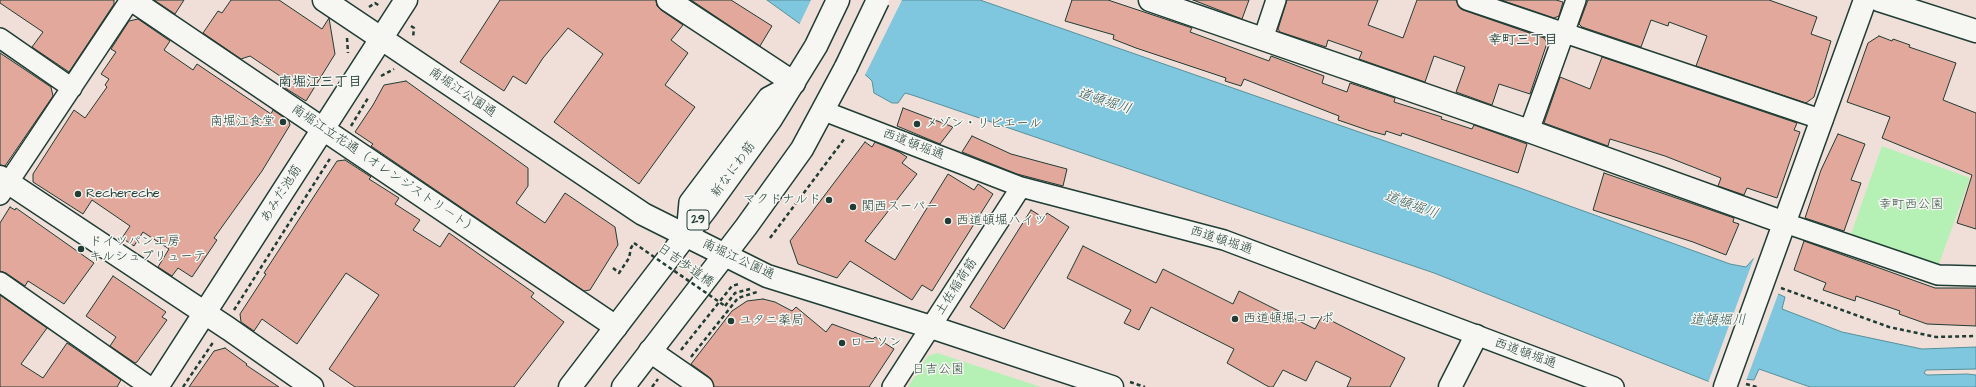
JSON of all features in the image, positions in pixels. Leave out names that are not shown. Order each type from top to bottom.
[{"type":"street","points":[[131,0],[72,88],[3,185],[205,314],[312,387]]},
{"type":"street","name":"南堀江立花通（オレンジストリート）","points":[[131,0],[616,327]]},
{"type":"street","name":"南堀江公園通","points":[[324,0],[643,214],[725,254],[759,285],[931,327],[1112,387]]},
{"type":"street","name":"あみだ池筋","points":[[157,387],[406,0]]},
{"type":"street","points":[[668,0],[794,83]]},
{"type":"street","name":"新なにわ筋","points":[[570,387],[686,235],[771,118],[816,46],[838,0]]},
{"type":"street","points":[[623,387],[725,254],[802,149],[824,111],[878,0]]},
{"type":"street","points":[[1150,0],[1529,131],[1785,223],[1938,275],[1976,276]]},
{"type":"street","points":[[1263,39],[1276,0]]},
{"type":"street","points":[[1467,0],[1823,120]]},
{"type":"street","points":[[1529,131],[1576,0]]},
{"type":"street","points":[[1735,385],[1774,255],[1865,0]]},
{"type":"street","points":[[1879,0],[1976,31]]},
{"type":"street","points":[[0,38],[72,88]]},
{"type":"street","name":"西道頓堀通","points":[[824,111],[1021,187],[1224,240],[1614,387]]},
{"type":"street","name":"土佐稲荷筋","points":[[892,387],[1021,187]]},
{"type":"street","points":[[0,282],[150,387]]},
{"type":"street","points":[[1450,387],[1476,336]]},
{"type":"street","points":[[650,351],[702,387]]},
{"type":"path","points":[[347,36],[348,52]]},
{"type":"path","points":[[378,81],[382,74],[395,68]]},
{"type":"path","points":[[233,311],[370,94]]},
{"type":"path","points":[[770,238],[849,132],[861,125]]},
{"type":"path","name":"日吉歩道橋","points":[[613,268],[620,273],[629,258],[631,248],[634,243],[725,306],[735,293],[759,285]]},
{"type":"path","points":[[674,368],[732,286],[759,285]]},
{"type":"path","points":[[652,387],[674,368],[738,298],[759,285]]},
{"type":"path","points":[[1780,288],[1889,327],[1936,337],[1976,336]]},
{"type":"path","points":[[183,387],[212,342]]},
{"type":"path","points":[[1735,385],[1758,387]]},
{"type":"green space","name":"幸町西公園","points":[[1882,146],[1970,178],[1939,264],[1851,234]]},
{"type":"green space","name":"日吉公園","points":[[937,353],[1041,387],[908,387],[928,356]]},
{"type":"water","name":"道頓堀川","points":[[767,0],[980,0],[1520,188],[1730,264],[1746,267],[1755,257],[1776,293],[1785,297],[1782,309],[1842,332],[1922,349],[1976,347],[1976,369],[1926,370],[1924,373],[1927,375],[1976,375],[1976,387],[1810,387],[1759,369],[1754,380],[1743,379],[1710,382],[1434,273],[912,95],[905,93],[898,103],[892,103],[874,93],[872,81],[868,77]]},
{"type":"pier","points":[[811,0],[902,0],[864,77],[799,25]]},
{"type":"pier","points":[[1755,255],[1779,292],[1746,381],[1708,383]]},
{"type":"building","points":[[0,0],[114,0],[114,4],[69,72],[32,47],[43,32],[0,3]]},
{"type":"building","points":[[154,0],[184,0],[175,14]]},
{"type":"building","points":[[231,0],[279,0],[322,29],[329,18],[335,54],[306,101],[285,88],[289,82],[250,56],[241,59],[203,33],[218,11],[222,13]]},
{"type":"building","points":[[500,0],[656,0],[657,6],[661,10],[683,25],[671,40],[688,53],[665,85],[695,107],[639,184],[554,122],[603,54],[568,28],[543,58],[526,84],[513,76],[504,91],[460,62]]},
{"type":"building","points":[[691,0],[731,0],[772,26],[760,46]]},
{"type":"building","points":[[1072,0],[1108,0],[1192,28],[1190,32],[1269,61],[1271,56],[1324,76],[1322,83],[1347,92],[1350,83],[1395,98],[1394,102],[1442,117],[1441,119],[1472,129],[1474,125],[1527,144],[1518,173],[1402,133],[1401,136],[1386,131],[1385,135],[1370,131],[1338,120],[1339,116],[1244,79],[1241,86],[1225,81],[1226,78],[1113,39],[1114,35],[1065,21]]},
{"type":"building","points":[[1193,0],[1249,0],[1242,19]]},
{"type":"building","points":[[1287,0],[1378,0],[1368,25],[1403,38],[1417,0],[1456,0],[1459,7],[1463,10],[1544,38],[1547,43],[1530,94],[1499,84],[1492,105],[1456,92],[1465,67],[1434,56],[1425,82],[1359,59],[1362,52],[1328,40],[1326,47],[1280,32],[1278,29]]},
{"type":"building","points":[[1501,0],[1556,0],[1563,2],[1559,16],[1554,18]]},
{"type":"building","points":[[1588,0],[1769,0],[1817,17],[1811,34],[1831,41],[1814,97],[1806,103],[1696,66],[1707,36],[1669,22],[1668,26],[1651,20],[1641,47],[1582,27],[1579,24]]},
{"type":"building","points":[[138,19],[170,41],[164,50],[193,70],[197,64],[271,114],[273,110],[289,121],[290,125],[262,171],[214,238],[217,240],[192,277],[178,268],[172,276],[158,267],[169,249],[143,232],[134,246],[122,238],[130,226],[92,200],[83,214],[33,182],[33,174],[74,110],[85,118],[107,87],[105,85],[109,79],[101,74],[116,52],[111,49],[129,21]]},
{"type":"building","points":[[1879,36],[1892,41],[1893,39],[1910,45],[1909,47],[1956,63],[1943,100],[1976,113],[1976,229],[1957,223],[1972,175],[1882,138],[1890,117],[1847,102],[1868,43]]},
{"type":"building","points":[[0,53],[51,87],[53,96],[5,166],[0,165]]},
{"type":"building","points":[[1602,57],[1797,123],[1794,130],[1800,132],[1777,198],[1747,188],[1744,195],[1718,186],[1721,178],[1665,156],[1610,139],[1608,146],[1544,123],[1560,77],[1590,89]]},
{"type":"building","points":[[406,81],[528,168],[528,186],[516,203],[545,223],[565,193],[615,227],[618,245],[590,290],[584,291],[371,146],[373,144],[355,132],[384,85]]},
{"type":"building","name":"メゾン・リビエール","points":[[903,108],[953,127],[940,144],[897,126]]},
{"type":"building","points":[[1838,134],[1865,144],[1851,180],[1861,183],[1844,231],[1805,218],[1821,170]]},
{"type":"building","name":"西道頓堀ハイツ","points":[[972,136],[1011,154],[1067,169],[1063,186],[1017,174],[962,152]]},
{"type":"building","points":[[865,142],[872,147],[875,142],[899,152],[907,157],[902,163],[917,174],[865,241],[895,260],[948,174],[974,190],[978,184],[993,194],[932,291],[922,285],[912,300],[850,261],[837,278],[798,264],[790,241]]},
{"type":"building","points":[[345,160],[371,177],[369,179],[399,198],[395,204],[420,220],[413,230],[440,247],[449,233],[534,293],[531,297],[564,322],[514,387],[355,387],[329,369],[379,295],[346,273],[297,344],[262,319],[254,331],[241,322],[240,314],[266,274],[264,273],[337,161]]},
{"type":"building","points":[[1604,173],[1734,218],[1733,222],[1739,224],[1726,255],[1693,242],[1593,210]]},
{"type":"building","points":[[10,207],[15,210],[16,208],[94,263],[64,304],[28,281],[25,286],[6,273],[0,271],[0,223]]},
{"type":"building","name":"西道頓堀ハイツ","points":[[1031,210],[1044,218],[1047,213],[1069,227],[1004,329],[970,307]]},
{"type":"building","points":[[1804,241],[1935,288],[1976,288],[1976,326],[1927,324],[1899,314],[1900,311],[1856,296],[1855,301],[1823,290],[1826,283],[1794,270]]},
{"type":"building","name":"西道頓堀コーポ","points":[[1083,246],[1156,283],[1163,269],[1233,304],[1239,291],[1315,329],[1322,316],[1405,358],[1390,387],[1347,387],[1351,378],[1316,361],[1306,381],[1283,370],[1273,387],[1269,387],[1227,363],[1234,349],[1151,307],[1139,330],[1124,323],[1131,310],[1067,278]]},
{"type":"building","points":[[113,276],[166,312],[162,317],[167,320],[135,363],[110,346],[116,337],[86,316]]},
{"type":"building","points":[[0,295],[47,328],[21,364],[43,378],[67,343],[121,380],[117,387],[0,387]]},
{"type":"building","points":[[763,299],[775,302],[792,311],[796,307],[826,332],[832,324],[873,339],[875,337],[894,349],[869,387],[714,387],[709,377],[691,364],[732,311],[747,301]]},
{"type":"building","points":[[225,348],[247,364],[246,365],[279,387],[189,387],[214,351]]},
{"type":"place","name":"南堀江食堂","points":[[283,122]]},
{"type":"place","name":"メゾン・リビエール","points":[[917,124]]},
{"type":"place","name":"Rechereche","points":[[78,194]]},
{"type":"place","name":"マクドナルド","points":[[829,200]]},
{"type":"place","name":"関西スーパー","points":[[853,207]]},
{"type":"place","name":"西道頓堀ハイツ","points":[[948,221]]},
{"type":"place","name":"ドイツパン工房 キルシュブリューテ","points":[[81,249]]},
{"type":"place","name":"西道頓堀コーポ","points":[[1235,319]]},
{"type":"place","name":"ユタニ薬局","points":[[731,321]]},
{"type":"place","name":"ローソン","points":[[842,343]]},
{"type":"district","name":"幸町三丁目","points":[[1523,41]]},
{"type":"district","name":"南堀江三丁目","points":[[320,83]]}]
